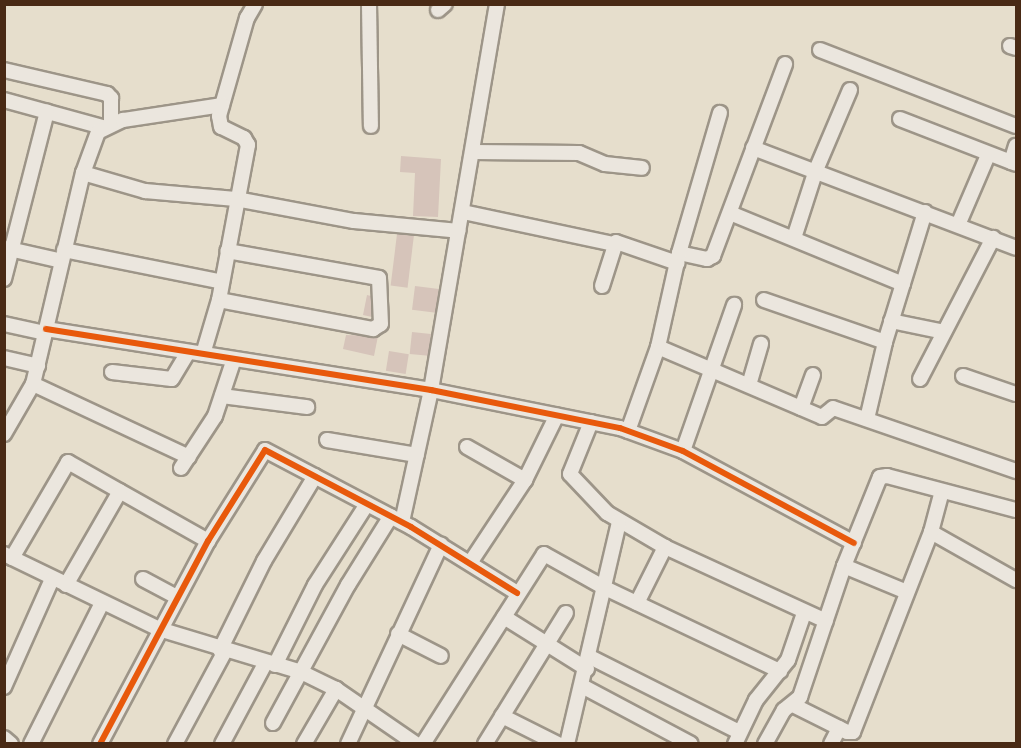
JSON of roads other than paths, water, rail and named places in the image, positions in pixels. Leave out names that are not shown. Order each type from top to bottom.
[{"type":"street","points":[[203,354],[219,300],[248,142],[221,127],[222,105],[247,18],[255,4]]},
{"type":"street","points":[[369,4],[371,126]]},
{"type":"street","points":[[273,723],[301,672],[396,519],[417,454],[431,390],[474,152],[497,4]]},
{"type":"street","points":[[820,50],[1017,126]]},
{"type":"street","points":[[463,212],[614,244],[622,243],[678,258],[710,259],[730,213],[785,64]]},
{"type":"street","points":[[4,70],[107,93],[111,98],[107,125],[94,140],[83,173],[33,384],[4,434]]},
{"type":"street","points":[[794,238],[816,170],[850,90]]},
{"type":"street","points":[[4,100],[107,125],[222,105]]},
{"type":"street","points":[[4,279],[8,248],[47,111]]},
{"type":"street","points":[[628,431],[658,347],[678,258],[720,113]]},
{"type":"street","points":[[900,119],[988,155],[1014,163],[1017,146]]},
{"type":"street","points":[[753,148],[1017,248]]},
{"type":"street","points":[[474,152],[579,153],[605,164],[642,168]]},
{"type":"street","points":[[958,225],[988,155]]},
{"type":"street","points":[[83,173],[145,190],[236,199],[354,221],[459,231]]},
{"type":"street","points":[[867,419],[885,342],[926,212]]},
{"type":"street","points":[[730,213],[903,284]]},
{"type":"street","points":[[920,379],[993,238]]},
{"type":"street","points":[[602,286],[614,244]]},
{"type":"street","points":[[8,248],[222,282]]},
{"type":"street","points":[[219,300],[374,329],[381,324],[378,278],[227,251]]},
{"type":"street","points":[[764,300],[885,342]]},
{"type":"street","points":[[683,451],[734,305]]},
{"type":"street","points":[[891,321],[944,332]]},
{"type":"street","points":[[4,324],[431,390],[628,431],[683,451],[854,543]]},
{"type":"street","points":[[749,385],[761,344]]},
{"type":"street","points":[[658,347],[823,417],[830,408],[1017,471]]},
{"type":"street","points":[[112,372],[172,379],[188,352]]},
{"type":"street","points":[[4,358],[38,366]]},
{"type":"street","points":[[33,384],[185,462],[206,433],[222,396],[234,359]]},
{"type":"street","points":[[801,408],[813,375]]},
{"type":"street","points":[[963,376],[1017,394]]},
{"type":"street","points":[[222,396],[307,407]]},
{"type":"street","points":[[470,563],[525,480],[557,415]]},
{"type":"street","points":[[591,422],[570,474],[619,522],[665,547],[804,613],[826,621]]},
{"type":"street","points":[[327,440],[417,454]]},
{"type":"street","points":[[467,447],[525,480]]},
{"type":"street","points":[[100,744],[159,629],[208,542],[266,450],[396,519],[518,593]]},
{"type":"street","points":[[208,542],[120,491],[65,463],[8,556],[159,629],[222,650],[301,672],[336,689],[411,742]]},
{"type":"street","points":[[175,744],[264,561],[315,476]]},
{"type":"street","points":[[765,744],[784,710],[800,697],[844,566],[882,476],[1017,510]]},
{"type":"street","points":[[66,585],[120,491]]},
{"type":"street","points":[[793,705],[849,733],[855,729],[931,532],[942,491]]},
{"type":"street","points":[[222,744],[315,585],[367,504]]},
{"type":"street","points":[[567,744],[589,663],[619,522]]},
{"type":"street","points":[[931,532],[1017,580]]},
{"type":"street","points":[[348,744],[367,709],[398,634],[441,545]]},
{"type":"street","points":[[637,603],[665,547]]},
{"type":"street","points":[[423,744],[544,554],[605,588],[780,671]]},
{"type":"street","points":[[844,566],[907,592]]},
{"type":"street","points":[[5,686],[52,579]]},
{"type":"street","points":[[143,579],[177,597]]},
{"type":"street","points":[[31,744],[102,603]]},
{"type":"street","points":[[485,744],[566,613]]},
{"type":"street","points":[[504,617],[547,643],[737,738],[756,700],[780,671],[792,651],[804,613]]},
{"type":"street","points":[[398,634],[441,656]]},
{"type":"street","points":[[582,686],[691,744]]},
{"type":"street","points":[[304,744],[336,689]]},
{"type":"street","points":[[502,716],[558,744]]},
{"type":"street","points":[[831,744],[838,728]]},
{"type":"street","points":[[4,738],[11,744]]}]
